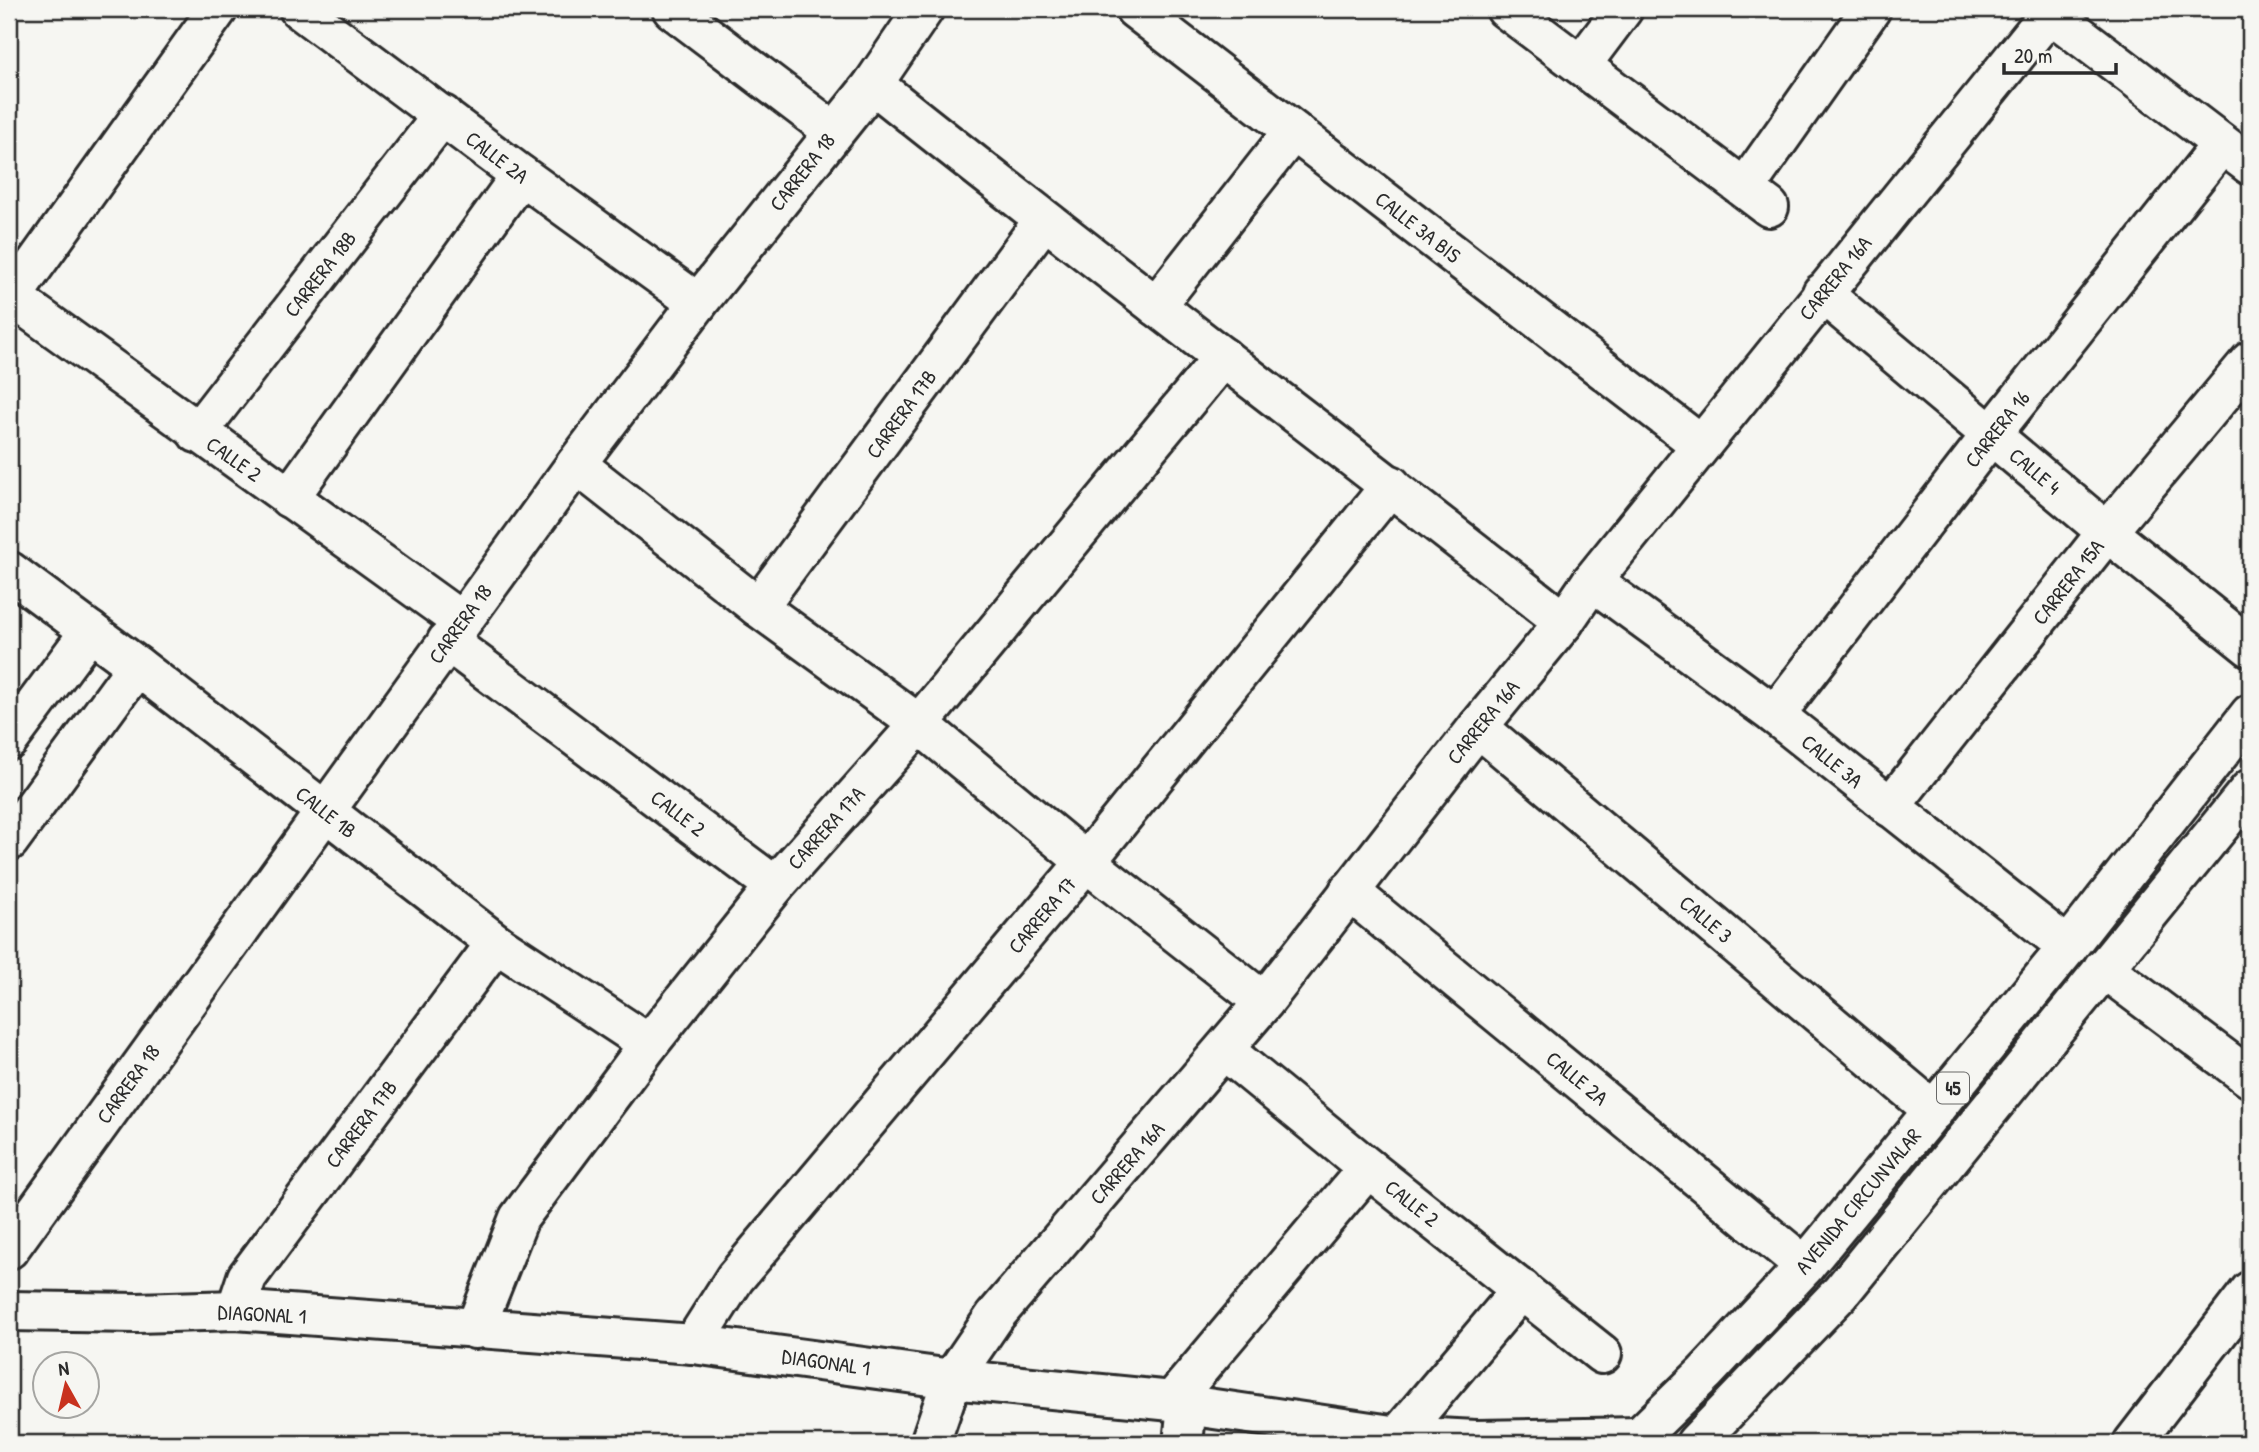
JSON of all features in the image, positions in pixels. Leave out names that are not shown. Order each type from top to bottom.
[{"type":"main road","points":[[10,298],[218,9]]},
{"type":"main road","name":"CALLE 2A","points":[[299,9],[698,303]]},
{"type":"main road","points":[[672,9],[833,131]]},
{"type":"main road","name":"CARRERA 18","points":[[13,1233],[326,812],[576,464],[698,303],[873,84],[924,9]]},
{"type":"main road","name":"CALLE 3A BIS","points":[[1135,9],[1701,445]]},
{"type":"main road","points":[[1506,9],[1757,198],[1871,9]]},
{"type":"main road","points":[[1581,65],[1623,9]]},
{"type":"main road","points":[[2052,11],[2236,155]]},
{"type":"main road","name":"CARRERA 16A","points":[[930,1443],[952,1379],[995,1316],[1264,1002],[1478,727],[1564,622],[1592,580],[2052,11]]},
{"type":"main road","points":[[873,84],[1043,221],[1391,485],[1564,622]]},
{"type":"main road","name":"CARRERA 18B","points":[[197,433],[443,115]]},
{"type":"main road","points":[[1156,306],[1293,131]]},
{"type":"main road","name":"CARRERA 16","points":[[1775,715],[1992,435],[2236,155]]},
{"type":"main road","points":[[289,498],[521,175]]},
{"type":"main road","name":"CARRERA 17B","points":[[758,607],[1043,221]]},
{"type":"main road","name":"CALLE 4","points":[[1822,293],[2107,532],[2250,647]]},
{"type":"main road","name":"CALLE 2","points":[[10,298],[289,498],[775,886]]},
{"type":"main road","name":"CARRERA 17A","points":[[475,1329],[519,1218],[649,1044],[775,886],[919,724],[1223,357]]},
{"type":"main road","name":"CARRERA 15A","points":[[1889,807],[2107,532],[2250,360]]},
{"type":"main road","points":[[576,464],[758,607],[919,724],[1086,862],[1264,1002]]},
{"type":"main road","name":"CARRERA 17","points":[[693,1344],[735,1278],[1086,862],[1391,485]]},
{"type":"main road","name":"CALLE 1B","points":[[9,571],[496,943],[649,1044]]},
{"type":"main road","name":"CALLE 3A","points":[[1592,580],[1775,715],[2068,947]]},
{"type":"main road","points":[[9,740],[90,631]]},
{"type":"main road","points":[[9,841],[136,666]]},
{"type":"main road","name":"AVENIDA CIRCUNVALAR","points":[[1637,1440],[1705,1373],[1805,1266],[2068,947],[2250,714]]},
{"type":"main road","name":"CALLE 3","points":[[1478,727],[1934,1111]]},
{"type":"main road","name":"AVENIDA CIRCUNVALAR","points":[[1702,1443],[1840,1292],[2250,789]]},
{"type":"main road","name":"CALLE 2A","points":[[1349,891],[1805,1266]]},
{"type":"main road","name":"CARRERA 17B","points":[[236,1310],[247,1277],[496,943]]},
{"type":"main road","points":[[2103,968],[2250,1077]]},
{"type":"main road","name":"CALLE 2","points":[[1224,1050],[1602,1354]]},
{"type":"main road","points":[[1183,1443],[1179,1403],[1368,1168]]},
{"type":"main road","points":[[1398,1436],[1522,1289]]},
{"type":"main road","points":[[2133,1443],[2250,1291]]},
{"type":"main road","name":"DIAGONAL 1","points":[[9,1311],[137,1313],[236,1310],[693,1344],[952,1379],[1179,1403],[1398,1436],[1476,1440],[1637,1440]]}]
